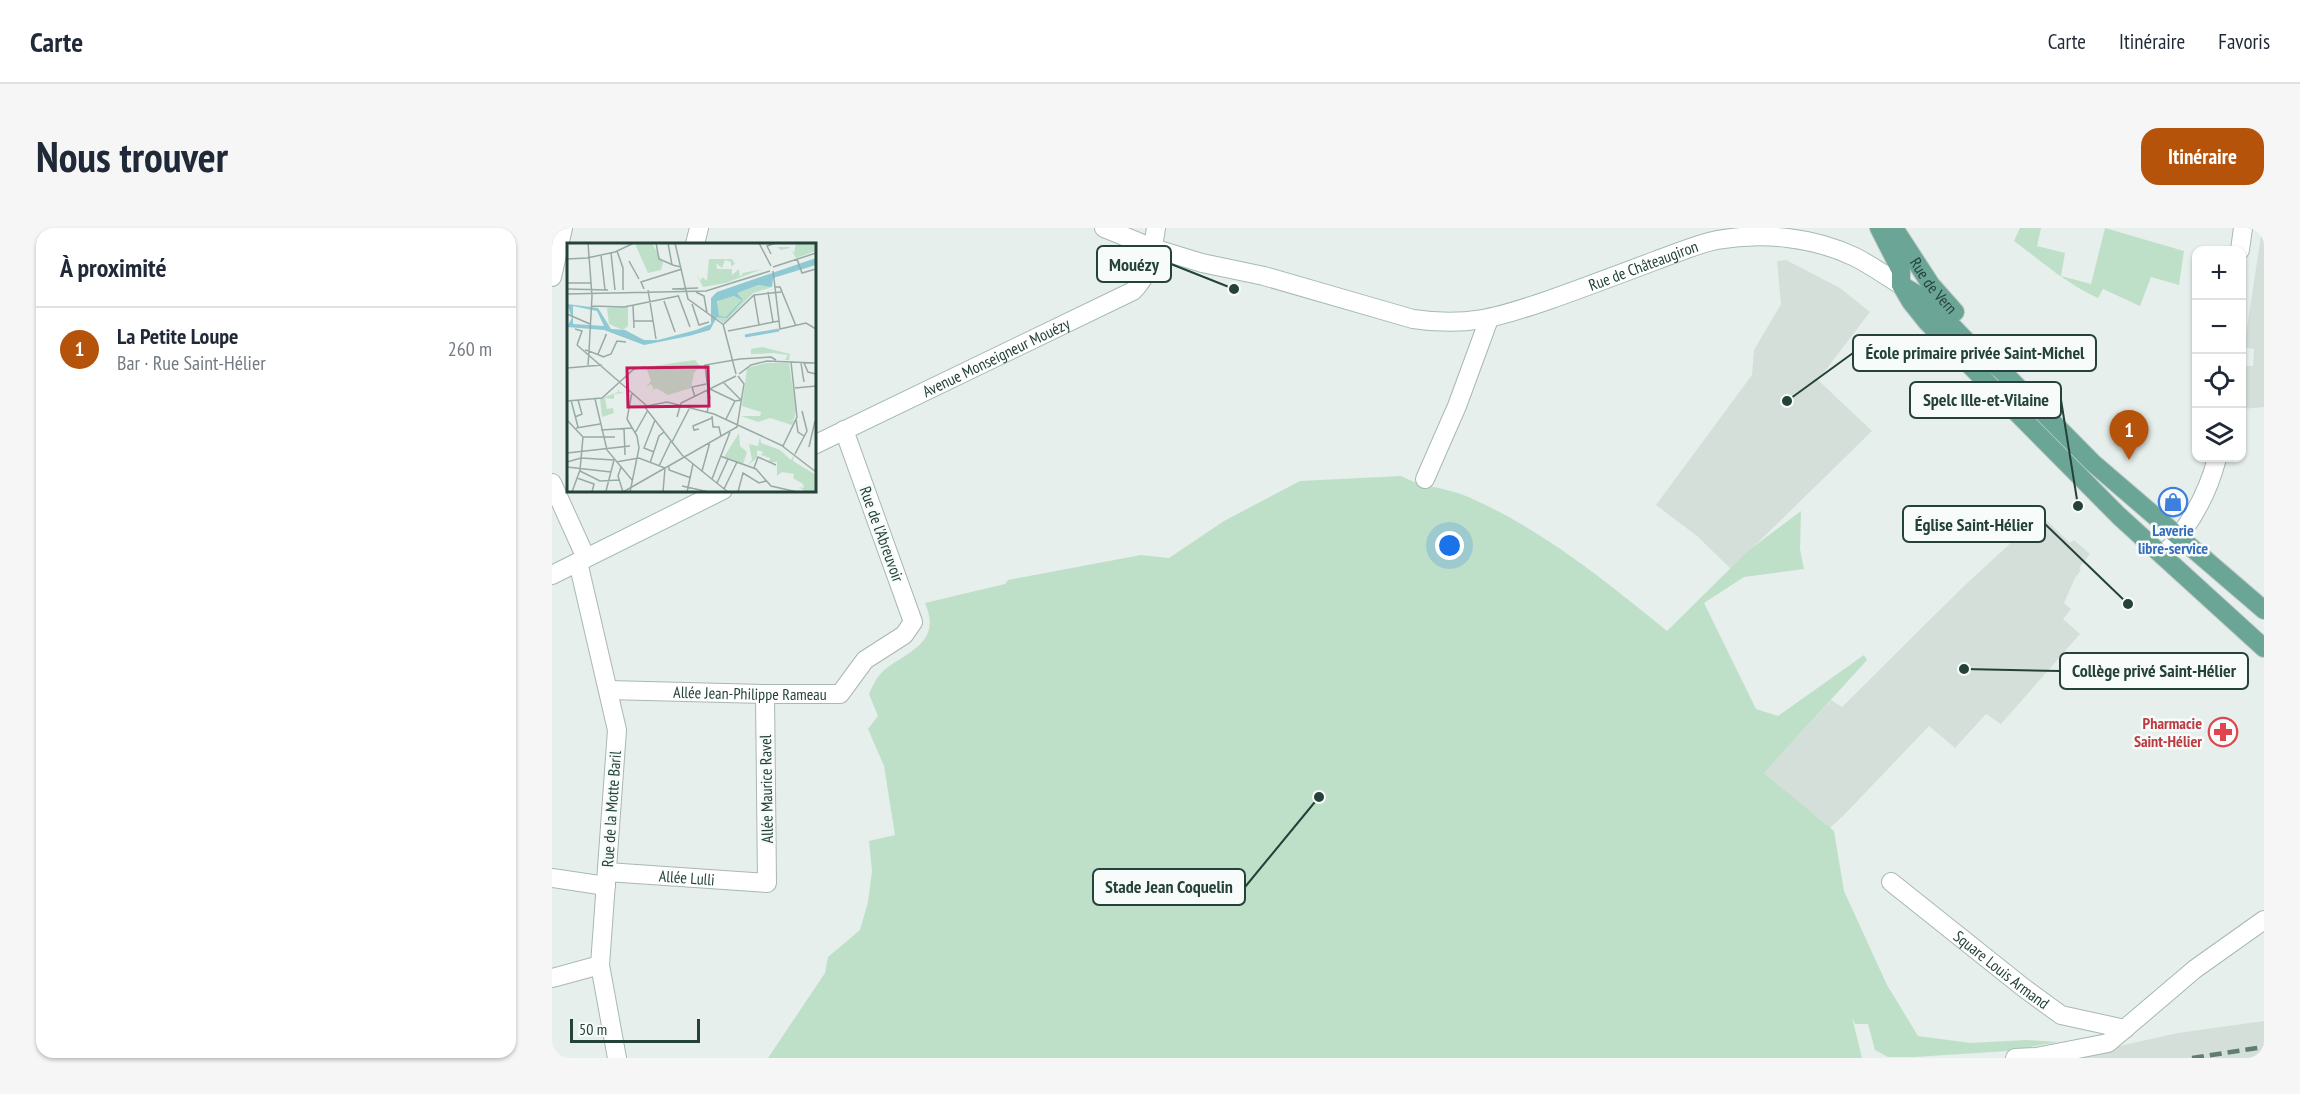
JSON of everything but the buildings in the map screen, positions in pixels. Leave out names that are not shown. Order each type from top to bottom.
[{"type":"main road","name":"Rue de Vern","points":[[1879,228],[1901,271],[1901,285]]},
{"type":"main road","name":"Rue de Vern","points":[[1893,228],[1931,285],[1982,344],[2000,369]]},
{"type":"main road","points":[[1901,285],[1928,301],[1975,350],[2000,369],[2093,463],[2264,610]]},
{"type":"main road","points":[[1901,285],[1927,322],[2119,516],[2263,646]]},
{"type":"street","points":[[552,277],[563,228]]},
{"type":"street","points":[[695,243],[699,228]]},
{"type":"street","name":"Rue de Châteaugiron","points":[[1104,228],[1153,248],[1202,263],[1264,276],[1413,319],[1437,322],[1466,323],[1489,319],[1555,298],[1697,246],[1740,237],[1786,238],[1825,245],[1855,257],[1901,285]]},
{"type":"street","name":"Avenue Monseigneur Mouézy","points":[[816,444],[1133,291],[1145,278],[1152,260],[1156,228]]},
{"type":"street","points":[[2241,246],[2243,228]]},
{"type":"street","points":[[1425,479],[1457,406],[1489,319]]},
{"type":"street","name":"Rue de l'Abreuvoir","points":[[844,430],[913,622],[904,635]]},
{"type":"street","points":[[2163,556],[2187,527],[2216,462]]},
{"type":"street","name":"Rue de la Motte Baril","points":[[552,483],[582,560],[617,730],[600,965],[618,1058]]},
{"type":"street","points":[[552,575],[719,492]]},
{"type":"street","name":"Allée Jean-Philippe Rameau","points":[[608,690],[840,694],[865,660],[904,635]]},
{"type":"street","name":"Allée Maurice Ravel","points":[[765,694],[767,884]]},
{"type":"street","name":"Allée Lulli","points":[[552,878],[767,884]]},
{"type":"street","name":"Square Louis Armand","points":[[1891,882],[2061,1015],[2125,1029]]},
{"type":"street","points":[[2015,1058],[2036,1057],[2108,1043],[2195,969],[2264,920]]},
{"type":"street","points":[[552,978],[600,965]]},
{"type":"shaded area","points":[[2264,228],[2264,407],[2246,409],[2246,366],[2253,366],[2254,349],[2246,347],[2246,334],[2262,229]]},
{"type":"shaded area","points":[[1786,260],[1840,288],[1870,312],[1818,380],[1872,431],[1731,569],[1697,536],[1656,505],[1752,375],[1754,350],[1781,304],[1777,261]]},
{"type":"shaded area","points":[[2041,515],[2070,543],[2074,540],[2090,554],[2079,568],[2081,570],[2064,603],[2071,609],[2063,619],[2080,634],[2001,724],[1986,714],[1955,748],[1929,726],[1830,828],[1764,773],[1831,700],[1842,707],[1964,586]]},
{"type":"shaded area","points":[[2264,1021],[2264,1058],[2065,1058],[2178,1033]]},
{"type":"green space","points":[[2020,228],[2041,228],[2037,246],[2065,253],[2061,276],[2091,284],[2105,228],[2184,251],[2179,285],[2151,277],[2140,306],[2103,289],[2098,298],[2065,279],[2014,241]]},
{"type":"green space","points":[[1401,476],[1466,496],[1520,523],[1596,574],[1667,631],[1748,551],[1801,511],[1800,549],[1804,569],[1744,577],[1704,603],[1756,709],[1778,716],[1864,655],[1867,660],[1764,773],[1834,831],[1844,891],[1887,985],[1918,1036],[1971,1043],[2027,1040],[2058,1042],[2007,1051],[1888,1057],[1875,1050],[1868,1024],[1855,1024],[1852,1017],[1862,1058],[768,1058],[825,973],[828,957],[860,930],[868,902],[872,871],[869,841],[895,835],[884,766],[868,729],[878,716],[869,694],[882,673],[915,649],[927,635],[929,616],[925,603],[1005,584],[1008,580],[1141,555],[1169,558],[1224,521],[1300,481]]},
{"type":"railway","points":[[2192,1058],[2264,1047]]},
{"type":"place","name":"Mouézy","points":[[1234,289]]},
{"type":"place","name":"École primaire privée Saint-Michel","points":[[1787,401]]},
{"type":"place","name":"La Petite Loupe","points":[[2129,460]]},
{"type":"place","name":"Laverie libre-service","points":[[2173,502]]},
{"type":"place","name":"Spelc Ille-et-Vilaine","points":[[2078,506]]},
{"type":"place","name":"Église Saint-Hélier","points":[[2128,604]]},
{"type":"place","name":"Collège privé Saint-Hélier","points":[[1964,669]]},
{"type":"place","name":"Pharmacie Saint-Hélier","points":[[2223,732]]},
{"type":"place","name":"Stade Jean Coquelin","points":[[1319,797]]}]
